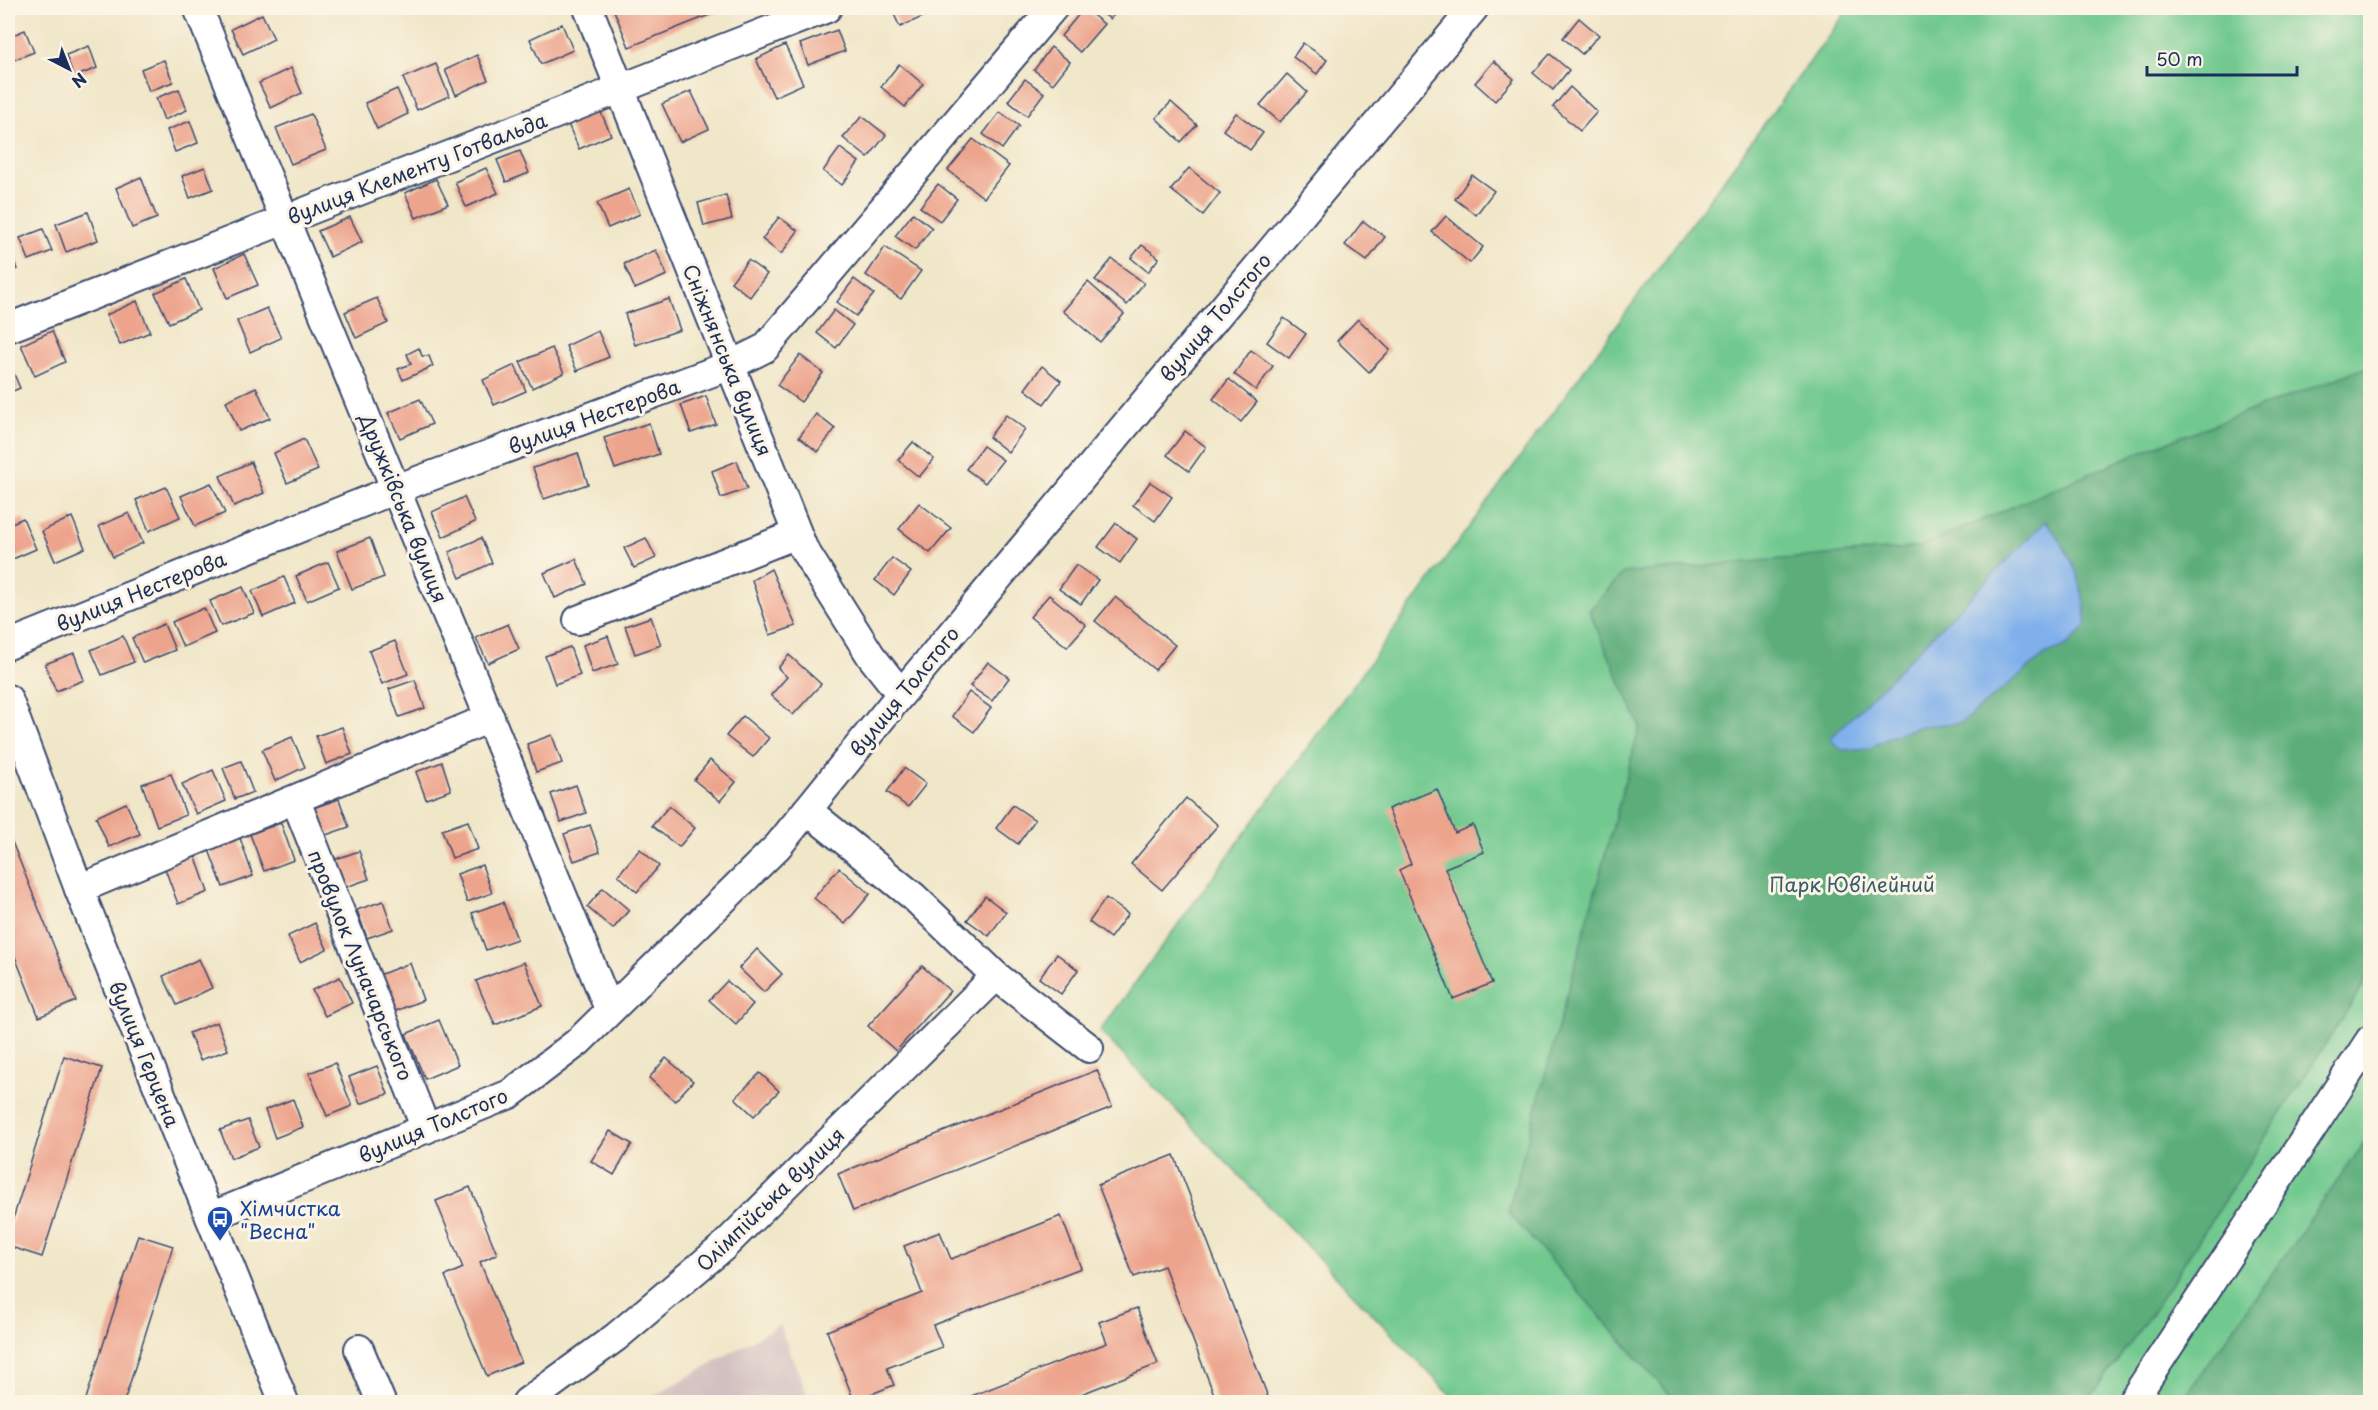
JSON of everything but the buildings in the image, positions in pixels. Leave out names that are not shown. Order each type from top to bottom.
[{"type":"street","name":"Дружківська вулиця","points":[[198,8],[609,1010]]},
{"type":"street","name":"Сніжнянська вулиця","points":[[588,8],[803,548],[865,646],[901,694]]},
{"type":"street","name":"вулиця Клементу Готвальда","points":[[8,328],[827,8]]},
{"type":"street","name":"вулиця Нестерова","points":[[8,645],[396,489],[731,365],[765,348],[1053,8]]},
{"type":"street","name":"вулиця Толстого","points":[[210,1217],[510,1094],[578,1042],[778,846],[901,694],[1474,8]]},
{"type":"street","points":[[578,620],[797,534]]},
{"type":"street","name":"вулиця Герцена","points":[[9,702],[79,889],[284,1402]]},
{"type":"street","points":[[79,889],[296,801],[490,718]]},
{"type":"street","name":"провулок Луначарського","points":[[296,801],[426,1129]]},
{"type":"street","points":[[807,810],[914,897],[996,976],[1089,1048]]},
{"type":"street","name":"Олімпійська вулиця","points":[[527,1402],[616,1337],[723,1247],[996,976]]},
{"type":"street","points":[[2132,1402],[2370,1040]]},
{"type":"street","points":[[359,1349],[381,1402]]},
{"type":"shaded area","points":[[779,1325],[810,1402],[644,1402]]},
{"type":"green space","name":"Парк Ювілейний","points":[[1849,8],[2370,8],[2370,1402],[1457,1402],[1100,1031]]},
{"type":"green space","points":[[2370,366],[2370,975],[2151,1314],[2087,1402],[1676,1402],[1508,1212],[1640,726],[1589,611],[1623,573],[1919,547],[2140,452]]},
{"type":"green space","points":[[2370,1135],[2370,1402],[2181,1402]]},
{"type":"water","points":[[2046,521],[2076,570],[2083,594],[2087,626],[2068,645],[2045,655],[1961,723],[1921,726],[1890,737],[1871,748],[1842,750],[1830,739]]},
{"type":"place","name":"Хімчистка \"Весна\"","points":[[220,1242]]}]
